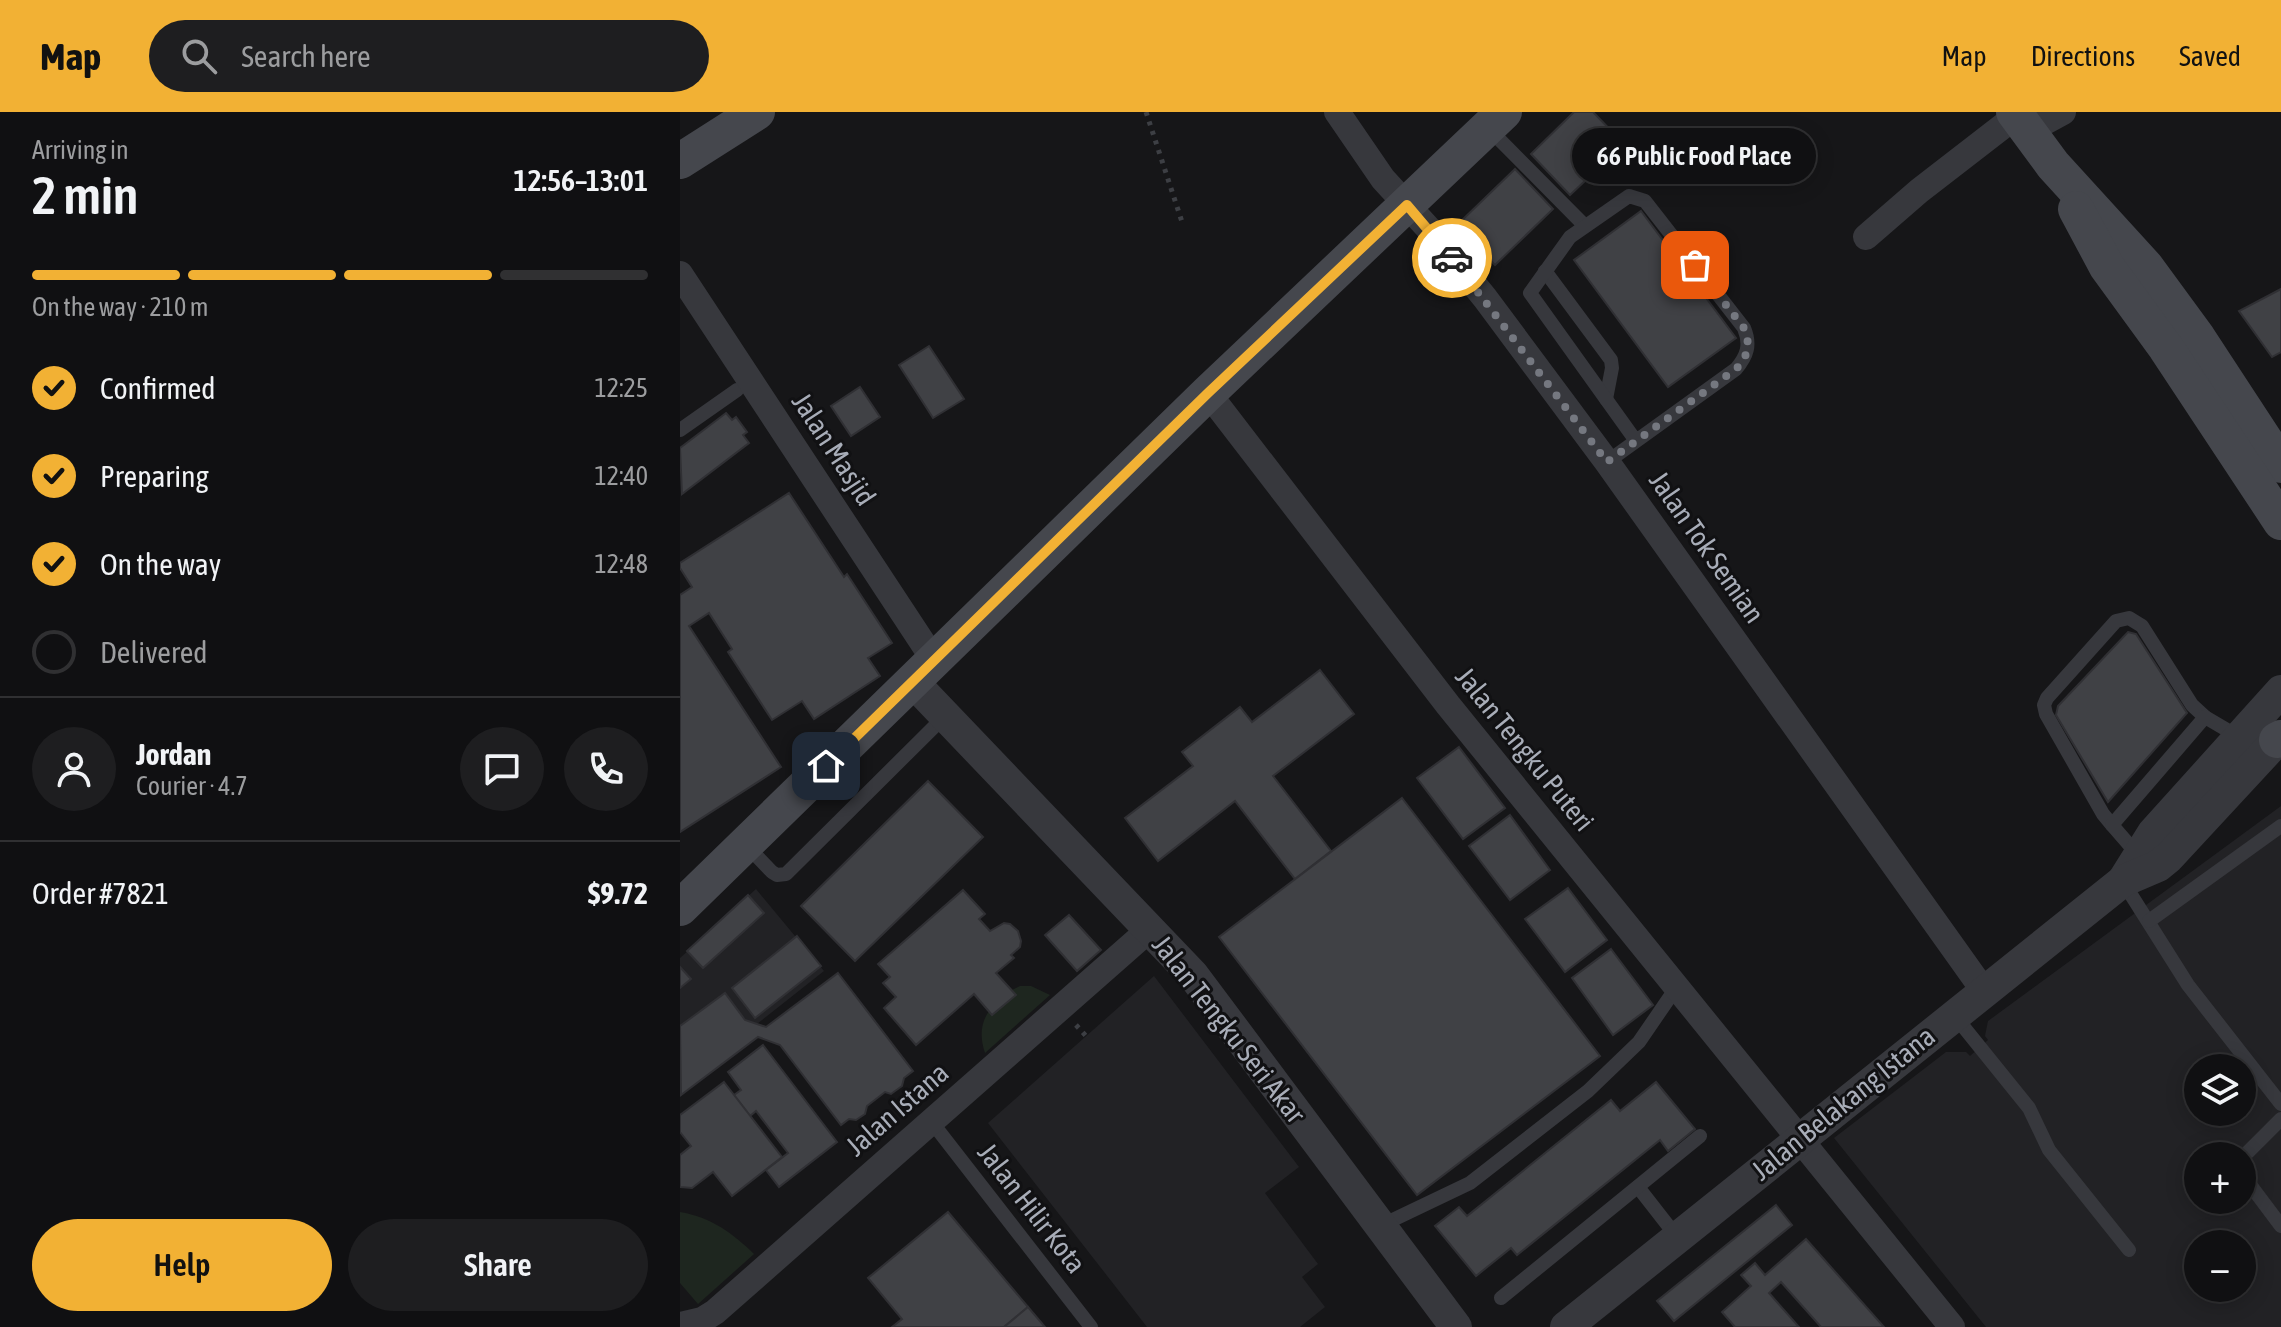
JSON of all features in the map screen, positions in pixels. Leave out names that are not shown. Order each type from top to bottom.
[{"type":"main road","points":[[680,161],[757,112]]},
{"type":"main road","points":[[680,908],[1208,393],[1496,120]]},
{"type":"main road","points":[[2019,120],[2053,165],[2146,267],[2198,338],[2281,465]]},
{"type":"main road","points":[[2053,165],[2107,267],[2166,348],[2281,522]]},
{"type":"street","name":"Jalan Tok Semian","points":[[1337,112],[1383,179],[1485,298],[1607,462],[1984,991]]},
{"type":"street","points":[[1866,237],[2019,120],[2063,112]]},
{"type":"street","name":"Jalan Masjid","points":[[680,274],[923,671]]},
{"type":"street","name":"Jalan Tengku Puteri","points":[[1208,393],[1448,705],[1952,1327]]},
{"type":"street","name":"Jalan Tengku Seri Akar","points":[[923,671],[945,716],[1193,975],[1456,1327]]},
{"type":"street","name":"Jalan Belakang Istana","points":[[1566,1327],[1984,991],[2130,868],[2153,833],[2281,691]]},
{"type":"street","name":"Jalan Belakang Istana","points":[[2130,868],[2158,866],[2169,857],[2280,738]]},
{"type":"street","name":"Jalan Istana","points":[[680,1325],[702,1320],[715,1312],[1150,929]]},
{"type":"lane","points":[[1496,120],[1585,226]]},
{"type":"lane","points":[[1607,462],[1736,369],[1744,360],[1748,339],[1744,328],[1640,198],[1629,196],[1570,237],[1530,293],[1636,441]]},
{"type":"lane","points":[[1545,271],[1611,360],[1606,399]]},
{"type":"lane","points":[[680,430],[737,390]]},
{"type":"lane","points":[[2239,737],[2205,717],[2192,705],[2142,626],[2129,618],[2116,621],[2044,705],[2046,714],[2112,825],[2149,921],[2188,985],[2281,1104]]},
{"type":"lane","points":[[745,844],[772,872],[786,874],[945,716]]},
{"type":"lane","points":[[2112,825],[2205,717]]},
{"type":"lane","points":[[2149,921],[2281,826]]},
{"type":"lane","points":[[1380,1226],[1470,1183],[1588,1091],[1639,1042],[1676,988]]},
{"type":"lane","points":[[1954,1015],[2029,1108],[2049,1150],[2129,1250]]},
{"type":"lane","points":[[2256,1144],[2281,1119]]},
{"type":"lane","name":"Jalan Hilir Kota","points":[[931,1121],[1091,1327]]},
{"type":"lane","points":[[1501,1298],[1700,1136]]},
{"type":"lane","points":[[1638,1187],[1677,1237]]},
{"type":"lane","points":[[2256,1193],[2281,1226]]},
{"type":"path","points":[[1146,112],[1182,222]]},
{"type":"shaded area","points":[[2281,806],[2281,1327],[1986,1327],[1834,1138],[1946,1052],[1966,1052],[1970,1056],[1988,1040],[1985,1036],[1988,1021]]},
{"type":"shaded area","points":[[756,889],[824,971],[757,1024],[745,1020],[725,993],[680,1026],[680,958]]},
{"type":"shaded area","points":[[1154,976],[1299,1167],[1265,1193],[1318,1264],[1302,1277],[1325,1307],[1300,1327],[1147,1327],[988,1123]]},
{"type":"shaded area","points":[[1031,986],[1050,995],[985,1053],[982,1031],[986,1016],[989,1011],[992,1015],[1016,995],[1012,990]]},
{"type":"shaded area","points":[[680,1212],[720,1227],[754,1254],[698,1304],[680,1283]]},
{"type":"building","points":[[1574,112],[1593,112],[1624,144],[1570,195],[1531,154]]},
{"type":"building","points":[[1515,169],[1553,209],[1495,265],[1456,226]]},
{"type":"building","points":[[1641,211],[1736,338],[1668,387],[1574,260]]},
{"type":"building","points":[[2281,289],[2281,352],[2272,357],[2239,311]]},
{"type":"building","points":[[929,346],[964,399],[933,418],[899,365]]},
{"type":"building","points":[[860,387],[880,417],[851,436],[831,406]]},
{"type":"building","points":[[726,413],[732,420],[736,417],[747,432],[743,435],[749,443],[682,494],[680,448]]},
{"type":"building","points":[[789,493],[892,643],[868,658],[880,676],[814,719],[802,701],[772,720],[728,652],[732,649],[709,613],[689,626],[781,767],[680,832],[680,595],[692,587],[680,563]]},
{"type":"building","points":[[2128,632],[2136,634],[2187,713],[2108,802],[2056,715],[2058,706]]},
{"type":"building","points":[[1320,670],[1354,714],[1273,776],[1331,851],[1295,879],[1235,801],[1158,861],[1125,818],[1193,766],[1182,752],[1240,707],[1252,722]]},
{"type":"building","points":[[1459,747],[1505,808],[1463,839],[1417,778]]},
{"type":"building","points":[[928,781],[983,837],[855,961],[801,906]]},
{"type":"building","points":[[1402,798],[1600,1056],[1417,1195],[1219,937]]},
{"type":"building","points":[[1510,815],[1550,870],[1510,900],[1469,846]]},
{"type":"building","points":[[1568,888],[1607,940],[1565,972],[1525,919]]},
{"type":"building","points":[[963,890],[985,914],[979,919],[990,931],[1004,923],[1018,931],[1020,947],[1011,955],[1014,958],[996,973],[1016,995],[992,1015],[974,994],[916,1045],[884,1008],[896,997],[883,983],[890,977],[878,964]]},
{"type":"building","points":[[748,895],[764,913],[703,968],[687,951]]},
{"type":"building","points":[[1069,915],[1101,950],[1077,971],[1045,935]]},
{"type":"building","points":[[797,936],[821,966],[755,1018],[732,988]]},
{"type":"building","points":[[1611,949],[1653,1005],[1613,1035],[1572,978]]},
{"type":"building","points":[[680,967],[691,979],[680,988]]},
{"type":"building","points":[[838,973],[913,1071],[904,1078],[902,1086],[891,1094],[885,1092],[867,1106],[865,1114],[841,1125],[780,1045],[758,1037],[681,1095],[680,1026],[725,993],[745,1020],[766,1027]]},
{"type":"building","points":[[763,1045],[837,1142],[779,1187],[766,1170],[788,1153],[756,1111],[750,1116],[734,1095],[741,1090],[728,1072]]},
{"type":"building","points":[[724,1082],[782,1157],[732,1196],[713,1172],[692,1188],[680,1187],[680,1155],[691,1146],[680,1132],[680,1115]]},
{"type":"building","points":[[1656,1082],[1695,1129],[1668,1151],[1660,1140],[1517,1255],[1511,1248],[1476,1276],[1435,1226],[1459,1207],[1467,1216],[1611,1100],[1620,1111]]},
{"type":"building","points":[[1776,1205],[1792,1225],[1674,1321],[1657,1301]]},
{"type":"building","points":[[948,1212],[1028,1307],[1004,1327],[892,1327],[902,1319],[868,1278]]},
{"type":"building","points":[[1806,1239],[1884,1327],[1821,1327],[1781,1282],[1769,1293],[1799,1327],[1735,1327],[1722,1312],[1751,1286],[1741,1275],[1755,1263],[1765,1275]]},
{"type":"building","points":[[1028,1307],[1045,1327],[1004,1327]]},
{"type":"way so far","points":[[1452,258],[1607,462],[1736,369],[1744,360],[1748,339],[1744,328],[1695,265]]},
{"type":"place","name":"66 Public Food Place","points":[[1695,265]]},
{"type":"route","points":[[826,766],[1208,393],[1407,205],[1452,258]]}]
